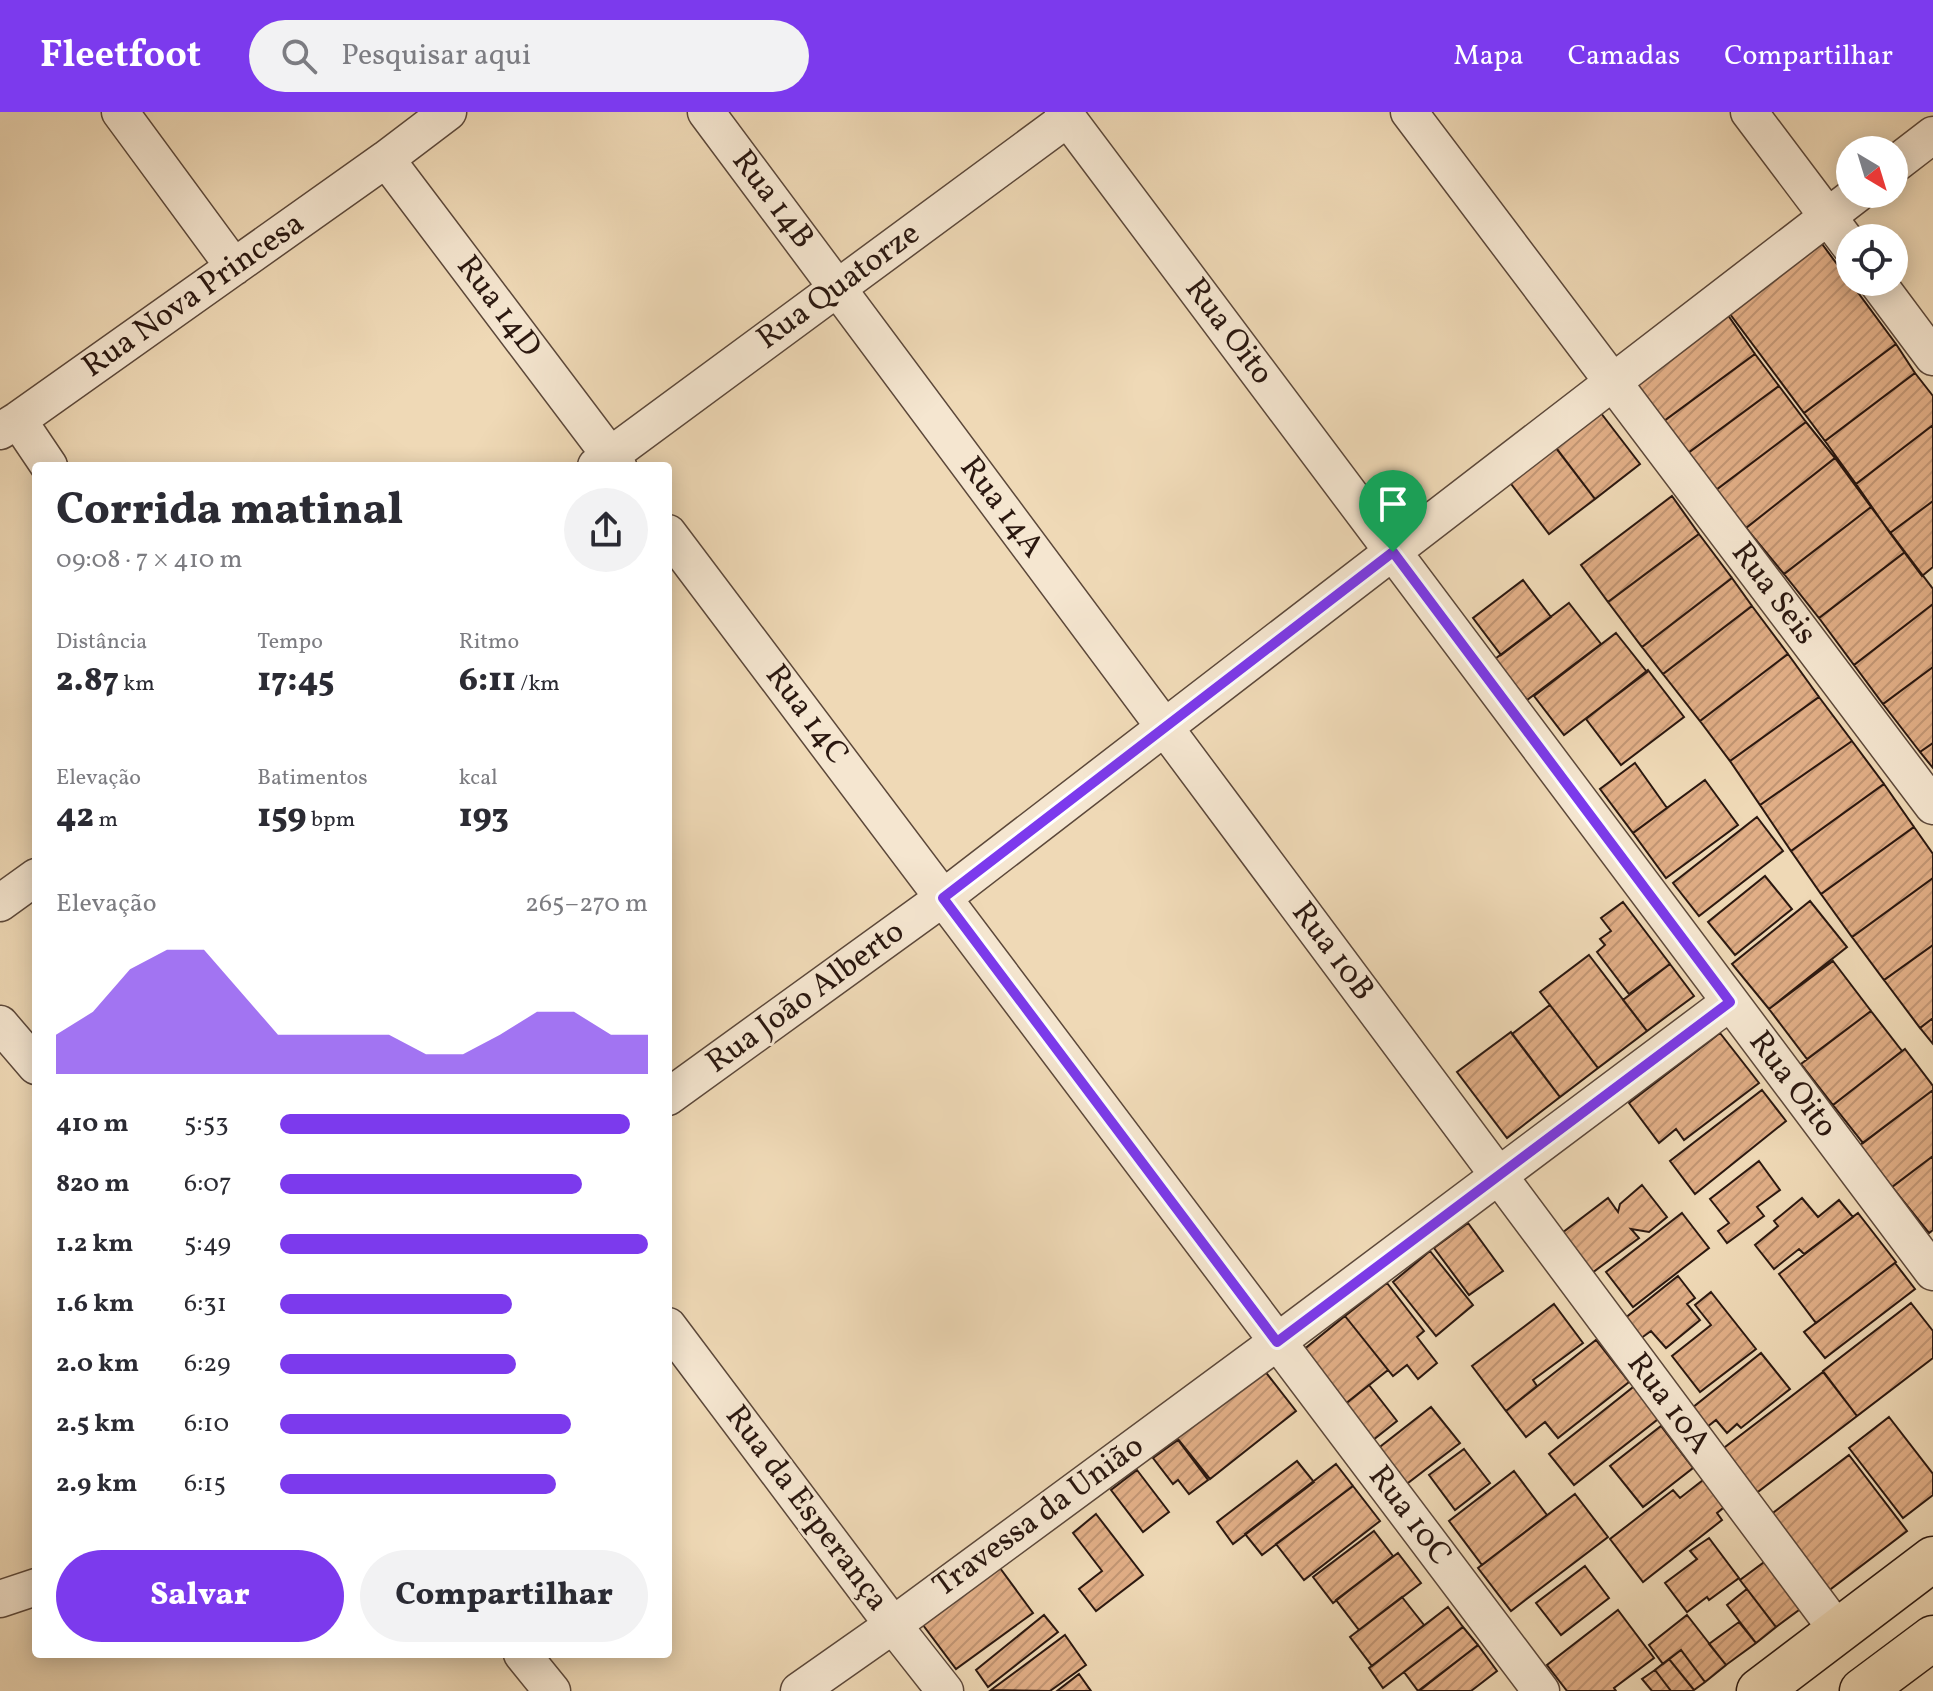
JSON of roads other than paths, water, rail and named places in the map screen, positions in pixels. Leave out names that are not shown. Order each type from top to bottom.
[{"type":"main road","points":[[1759,1691],[1933,1559]]},
{"type":"main road","points":[[1862,1691],[1933,1638]]},
{"type":"street","points":[[120,112],[234,267]]},
{"type":"street","name":"Rua Nova Princesa","points":[[9,426],[448,112]]},
{"type":"street","name":"Rua 14B","points":[[706,112],[837,289]]},
{"type":"street","name":"Rua Seis","points":[[1409,112],[1933,806]]},
{"type":"street","points":[[1749,112],[1836,228]]},
{"type":"street","name":"Rua Quatorze","points":[[609,462],[1066,115]]},
{"type":"street","name":"Rua Oito","points":[[1066,115],[1933,1272]]},
{"type":"street","points":[[1908,154],[1933,135]]},
{"type":"street","name":"Rua 14D","points":[[386,159],[607,462]]},
{"type":"street","points":[[1393,552],[1839,208]]},
{"type":"street","name":"Rua 14A","points":[[837,289],[1165,728]]},
{"type":"street","points":[[1887,296],[1933,357]]},
{"type":"street","points":[[9,426],[45,462]]},
{"type":"street","name":"Rua 14C","points":[[672,538],[1277,1342]]},
{"type":"street","name":"Rua João Alberto","points":[[672,1094],[943,898],[1393,552]]},
{"type":"street","name":"Rua 10B","points":[[1165,728],[1498,1176]]},
{"type":"street","points":[[0,903],[32,880]]},
{"type":"street","name":"Travessa da União","points":[[799,1691],[1277,1342],[1730,1002]]},
{"type":"street","points":[[0,1024],[32,1061]]},
{"type":"street","name":"Rua 10A","points":[[1498,1176],[1838,1631]]},
{"type":"street","name":"Rua da Esperança","points":[[672,1331],[945,1691]]},
{"type":"street","name":"Rua 10C","points":[[1277,1342],[1541,1691]]},
{"type":"street","points":[[0,1599],[32,1588]]},
{"type":"street","points":[[525,1658],[552,1691]]}]
